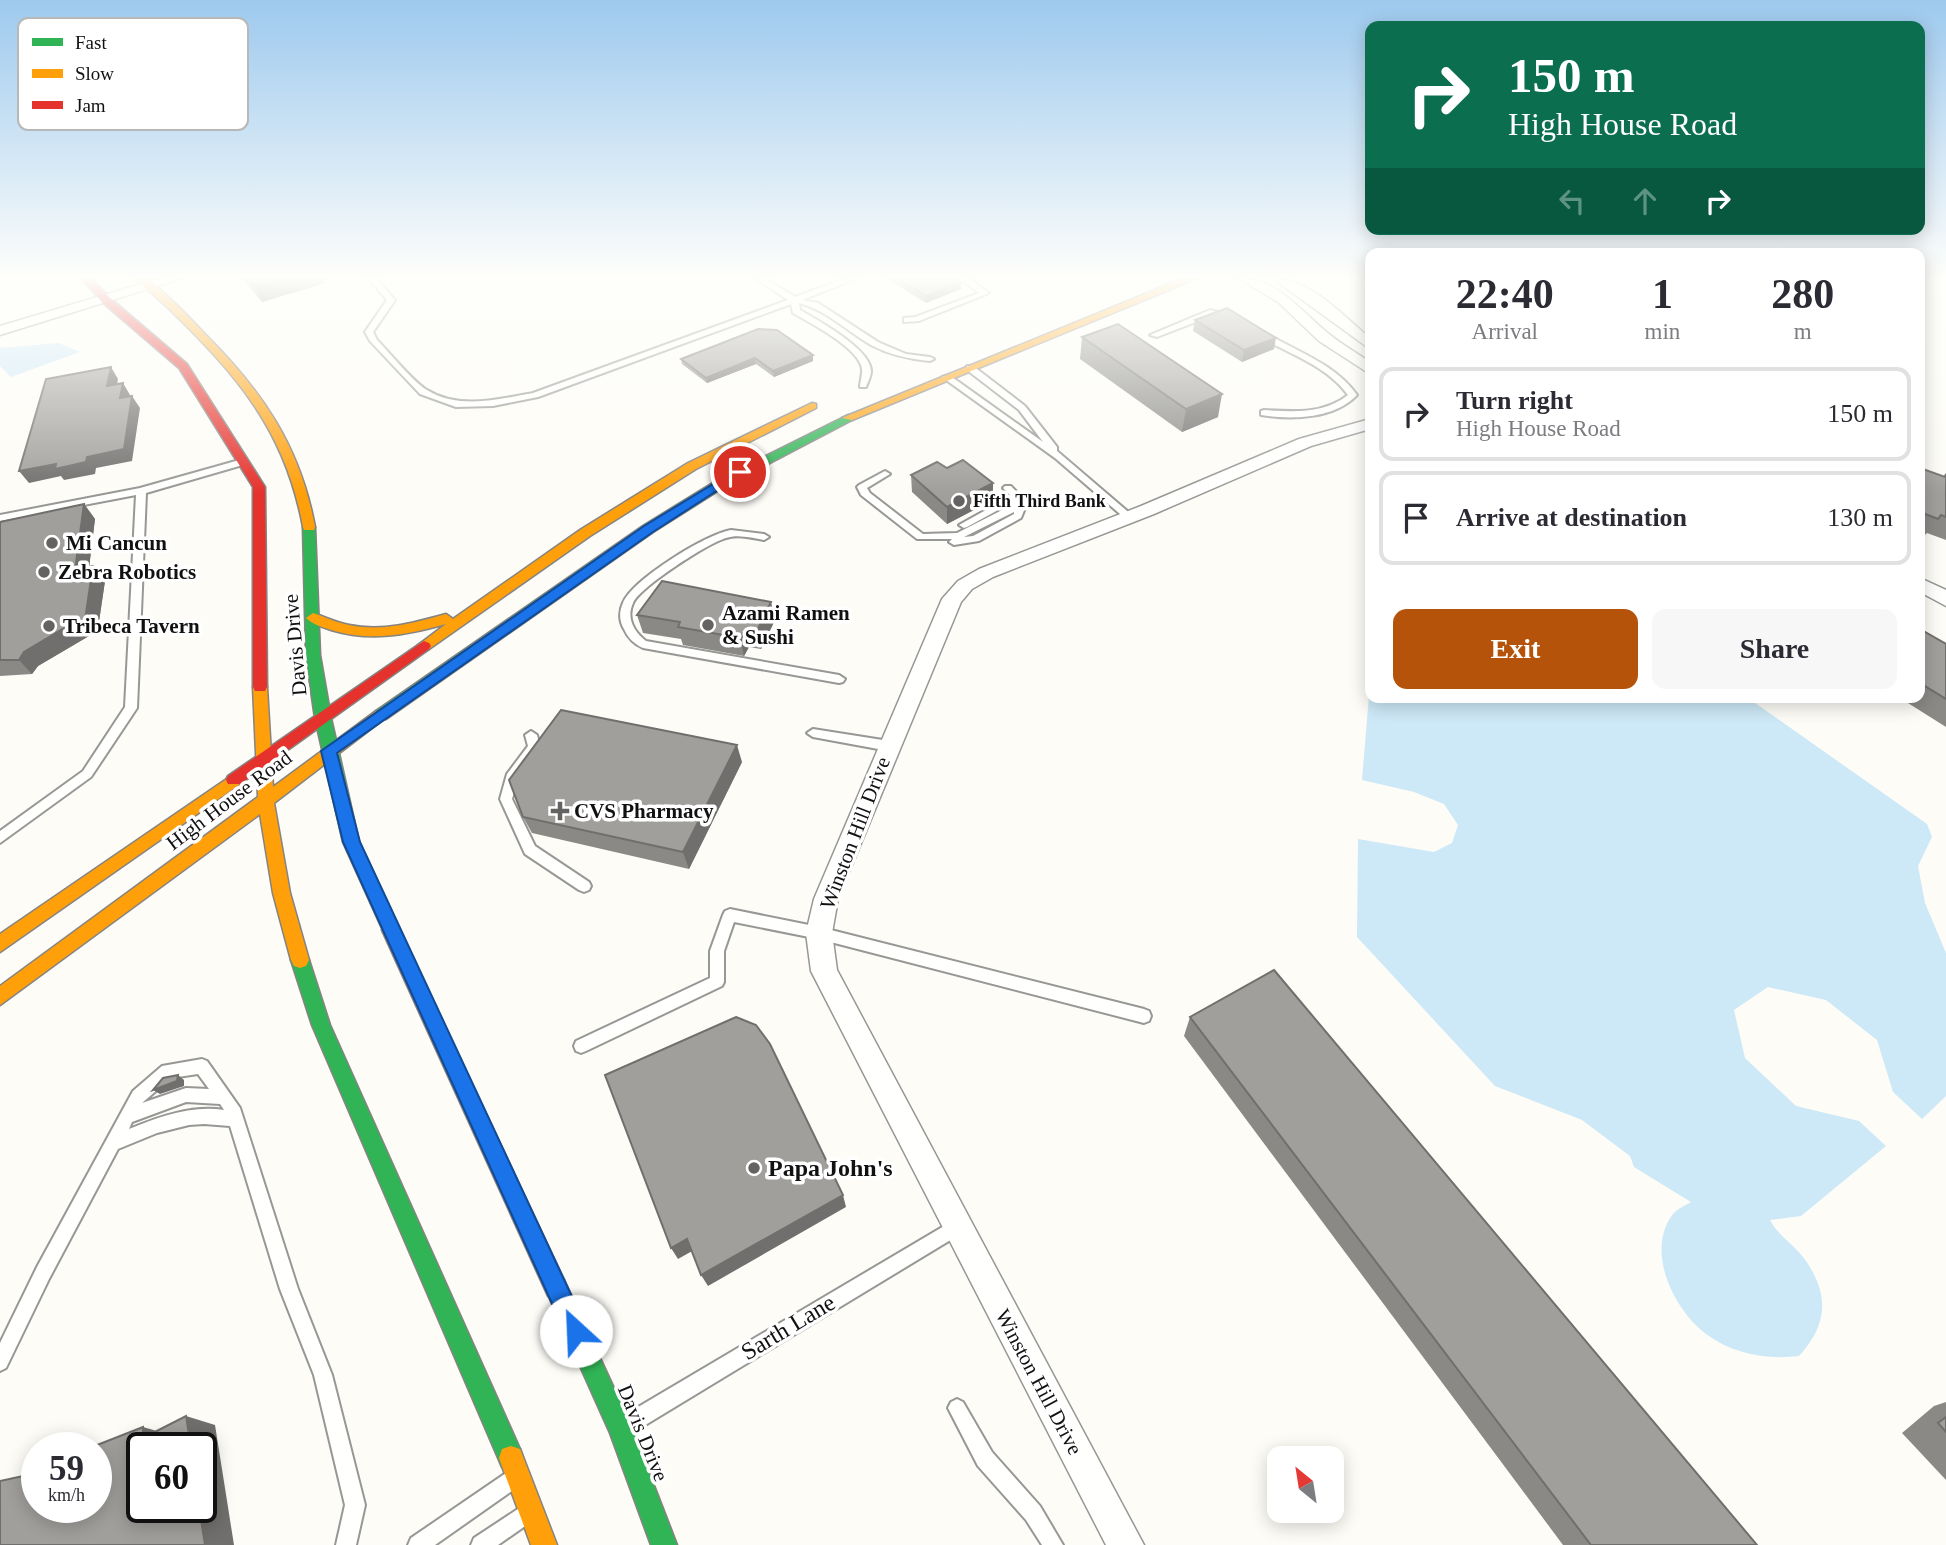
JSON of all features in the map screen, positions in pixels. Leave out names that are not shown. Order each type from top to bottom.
[{"type":"main road","name":"Davis Drive","points":[[165,350],[183,366],[259,487],[260,760],[271,850],[284,910],[321,1025],[519,1474],[544,1545]]},
{"type":"main road","name":"Davis Drive","points":[[212,350],[265,404],[290,450],[307,512],[315,675],[329,751],[351,842],[621,1429],[664,1545]]},
{"type":"main road","name":"High House Road","points":[[0,997],[329,751],[648,529],[720,484],[831,425],[1014,350]]},
{"type":"main road","points":[[847,391],[936,357]]},
{"type":"main road","name":"High House Road","points":[[0,944],[473,611],[652,489],[730,445],[822,401]]},
{"type":"main road","points":[[313,618],[337,630],[363,636],[398,633],[473,611]]},
{"type":"street","points":[[1342,350],[1365,366]]},
{"type":"street","name":"Winston Hill Drive","points":[[1126,1545],[956,1227],[824,971],[819,933],[826,899],[952,599],[965,585],[986,573],[1130,518],[1333,433],[1365,425]]},
{"type":"street","points":[[1925,587],[1946,599]]},
{"type":"lane","points":[[382,350],[413,385],[438,399],[456,404],[493,403],[535,395],[657,350]]},
{"type":"lane","points":[[855,350],[864,360],[867,370],[863,385]]},
{"type":"lane","points":[[888,350],[936,357]]},
{"type":"lane","points":[[1264,413],[1294,415],[1327,410],[1345,403],[1353,395],[1346,383],[1292,350]]},
{"type":"lane","points":[[970,368],[1022,408],[1058,456]]},
{"type":"lane","points":[[947,377],[1058,456],[1130,518]]},
{"type":"lane","points":[[0,517],[141,491],[243,462]]},
{"type":"lane","points":[[885,474],[862,487],[866,495],[921,537],[957,542],[975,539],[1018,516],[1022,503],[1008,488]]},
{"type":"lane","points":[[0,838],[87,774],[131,708],[141,491]]},
{"type":"lane","points":[[938,539],[1017,496]]},
{"type":"lane","points":[[764,537],[736,533],[709,540],[653,579],[631,597],[625,617],[629,633],[643,644],[838,679]]},
{"type":"lane","points":[[813,733],[890,746]]},
{"type":"lane","points":[[531,735],[534,747],[513,774],[506,799],[530,850],[584,886]]},
{"type":"lane","points":[[581,1046],[717,982],[717,951],[730,915],[819,933],[1144,1016]]},
{"type":"lane","points":[[0,1362],[138,1096],[167,1071],[202,1066],[236,1120],[289,1289],[323,1375],[355,1505],[346,1545]]},
{"type":"lane","points":[[128,1115],[186,1095],[224,1097]]},
{"type":"lane","points":[[112,1144],[158,1126],[194,1116],[217,1115],[236,1120]]},
{"type":"lane","name":"Sarth Lane","points":[[621,1429],[956,1227]]},
{"type":"lane","points":[[957,1408],[985,1459],[1033,1514],[1053,1545]]},
{"type":"lane","points":[[418,1545],[519,1474]]},
{"type":"lane","points":[[481,1545],[532,1510]]},
{"type":"water","points":[[0,350],[80,352],[11,377],[0,366]]},
{"type":"water","points":[[1368,703],[1755,703],[1927,824],[1932,837],[1918,866],[1925,903],[1946,953],[1946,1096],[1922,1119],[1893,1092],[1877,1040],[1826,1000],[1768,987],[1734,1010],[1745,1058],[1796,1106],[1859,1121],[1886,1146],[1801,1216],[1770,1220],[1806,1261],[1814,1274],[1822,1299],[1820,1322],[1799,1356],[1763,1356],[1739,1351],[1716,1341],[1694,1323],[1674,1295],[1662,1261],[1665,1228],[1673,1214],[1691,1202],[1634,1167],[1630,1156],[1582,1120],[1495,1086],[1357,937],[1358,839],[1434,852],[1452,843],[1458,825],[1444,804],[1414,792],[1362,780]]},
{"type":"building","points":[[704,350],[806,350],[813,355],[773,371],[755,358],[706,378],[681,359]]},
{"type":"building","points":[[1101,350],[1157,350],[1222,394],[1186,409]]},
{"type":"building","points":[[111,367],[107,386],[123,383],[120,398],[132,396],[124,449],[87,457],[86,462],[55,469],[56,464],[19,471],[46,379]]},
{"type":"building","points":[[963,460],[993,483],[947,507],[911,475],[937,462],[947,468]]},
{"type":"building","points":[[1925,470],[1945,477],[1946,474],[1946,517],[1941,515],[1938,519],[1925,514]]},
{"type":"building","points":[[84,504],[75,570],[93,566],[85,620],[76,621],[24,652],[19,660],[0,660],[0,522]]},
{"type":"building","points":[[662,581],[771,602],[757,631],[745,630],[740,638],[678,627],[680,622],[637,615]]},
{"type":"building","points":[[1925,632],[1946,644],[1946,699],[1925,686]]},
{"type":"building","name":"CVS Pharmacy","points":[[561,710],[737,745],[683,852],[523,817],[509,780]]},
{"type":"building","points":[[1274,970],[1757,1545],[1591,1545],[1190,1017]]},
{"type":"building","points":[[736,1017],[756,1025],[770,1044],[843,1195],[701,1275],[687,1239],[671,1248],[605,1075]]},
{"type":"building","points":[[178,1075],[177,1081],[153,1090],[163,1078]]},
{"type":"building","points":[[186,1416],[189,1432],[155,1432]]},
{"type":"building","points":[[1946,1417],[1946,1432],[1938,1423]]},
{"type":"building","points":[[143,1427],[143,1432],[130,1432]]},
{"type":"building","points":[[126,1434],[126,1523],[202,1523],[205,1545],[0,1545],[0,1481],[21,1476],[21,1523],[112,1523],[112,1439]]},
{"type":"traffic: fast","points":[[381,715],[648,529],[720,484],[848,418]]},
{"type":"traffic: fast","points":[[309,527],[313,655],[323,718],[351,842],[391,930]]},
{"type":"traffic: fast","points":[[300,960],[321,1025],[511,1458]]},
{"type":"traffic: fast","points":[[556,1288],[621,1429],[664,1545]]},
{"type":"traffic: slow","points":[[215,350],[252,393],[283,442],[295,468],[309,527]]},
{"type":"traffic: slow","points":[[848,418],[1015,350]]},
{"type":"traffic: slow","points":[[424,646],[585,533],[692,466],[812,406]]},
{"type":"traffic: slow","points":[[313,618],[348,630],[379,633],[446,619]]},
{"type":"traffic: slow","points":[[260,687],[262,757],[269,825],[282,893],[300,960]]},
{"type":"traffic: slow","points":[[0,997],[381,715]]},
{"type":"traffic: slow","points":[[0,944],[234,780]]},
{"type":"traffic: slow","points":[[511,1458],[544,1545]]},
{"type":"traffic: jam","points":[[164,350],[183,366],[259,487],[260,687]]},
{"type":"traffic: jam","points":[[234,780],[424,646]]},
{"type":"traffic: jam","points":[[391,930],[556,1288]]},
{"type":"place","name":"Fifth Third Bank","points":[[959,501]]},
{"type":"place","name":"Mi Cancun","points":[[52,543]]},
{"type":"place","name":"Zebra Robotics","points":[[44,572]]},
{"type":"place","name":"Azami Ramen & Sushi","points":[[708,625]]},
{"type":"place","name":"Tribeca Tavern","points":[[49,626]]},
{"type":"place","name":"CVS Pharmacy","points":[[560,811]]},
{"type":"place","name":"Papa John's","points":[[754,1168]]},
{"type":"route","points":[[576,1331],[351,842],[329,751],[648,529],[740,472]]}]
